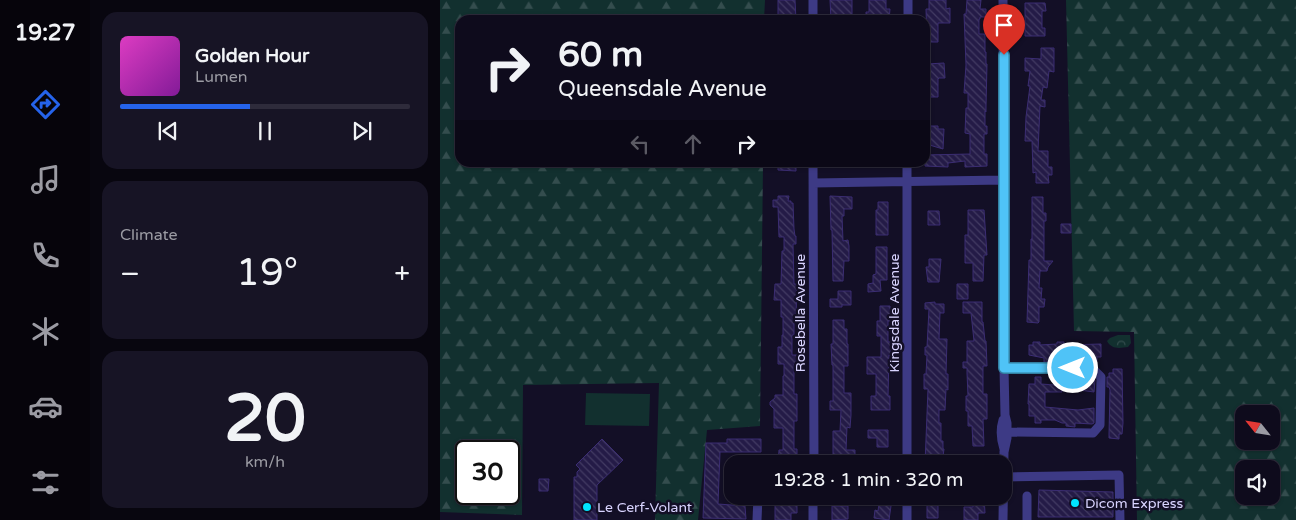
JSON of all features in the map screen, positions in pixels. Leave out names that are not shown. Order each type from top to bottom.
[{"type":"street","points":[[814,0],[814,15]]},
{"type":"street","points":[[908,0],[908,15]]},
{"type":"street","points":[[1003,0],[1004,415],[1001,423],[1001,438],[1004,452]]},
{"type":"street","name":"Rosebella Avenue","points":[[813,167],[814,455]]},
{"type":"street","name":"Kingsdale Avenue","points":[[907,167],[907,455]]},
{"type":"street","points":[[813,182],[1004,180]]},
{"type":"street","points":[[1004,368],[1093,368],[1101,377],[1100,425],[1093,433],[1007,432]]},
{"type":"street","points":[[1004,415],[1008,423],[1004,452]]},
{"type":"street","points":[[1012,477],[1119,475],[1120,520]]},
{"type":"street","points":[[1027,496],[1027,520]]},
{"type":"street","points":[[758,505],[758,520]]},
{"type":"street","points":[[813,505],[813,520]]},
{"type":"street","points":[[907,505],[907,520]]},
{"type":"street","points":[[1003,505],[1003,520]]},
{"type":"green space","points":[[440,0],[765,0],[764,15],[455,15],[455,167],[763,167],[760,426],[707,430],[698,520],[655,520],[659,383],[523,385],[522,515],[440,512]]},
{"type":"green space","points":[[1066,0],[1296,0],[1296,520],[1137,520],[1134,332],[1074,331]]},
{"type":"green space","points":[[1118,335],[1130,335],[1131,343],[1128,347],[1116,348],[1109,344],[1107,341],[1110,338]]},
{"type":"green space","points":[[586,393],[650,394],[649,426],[585,425]]},
{"type":"building","points":[[778,0],[795,0],[796,15],[778,15]]},
{"type":"building","points":[[830,0],[852,0],[852,15],[831,15]]},
{"type":"building","points":[[869,0],[886,0],[886,9],[890,9],[889,15],[866,15],[866,12],[869,12]]},
{"type":"building","points":[[929,0],[946,0],[946,9],[950,8],[950,23],[938,23],[938,42],[930,42],[930,15],[926,15],[926,9],[929,9]]},
{"type":"building","points":[[967,0],[981,0],[980,9],[986,9],[986,17],[980,17],[979,19],[979,34],[985,34],[987,64],[985,126],[987,126],[987,134],[984,134],[984,154],[987,154],[987,166],[965,167],[965,161],[948,163],[948,167],[930,166],[930,155],[970,154],[970,134],[965,133],[966,108],[968,108],[968,93],[964,93],[966,65],[964,14],[966,14]]},
{"type":"building","points":[[1025,3],[1045,3],[1046,11],[1042,11],[1042,28],[1045,28],[1045,36],[1025,36]]},
{"type":"building","points":[[1041,48],[1054,48],[1054,72],[1049,71],[1047,88],[1043,87],[1041,100],[1045,100],[1045,107],[1040,106],[1038,151],[1048,151],[1048,167],[1052,167],[1052,175],[1048,175],[1049,183],[1036,183],[1036,172],[1033,173],[1032,141],[1025,141],[1030,71],[1025,71],[1025,58],[1041,59]]},
{"type":"building","points":[[944,63],[945,78],[938,79],[938,97],[930,97],[930,64]]},
{"type":"building","points":[[930,126],[938,126],[938,129],[944,129],[943,149],[930,145]]},
{"type":"building","points":[[778,167],[796,167],[796,171],[778,170]]},
{"type":"building","points":[[778,196],[789,196],[788,201],[793,203],[796,236],[796,244],[793,244],[794,284],[797,284],[792,355],[797,355],[797,364],[794,364],[794,394],[797,394],[797,421],[794,421],[794,449],[797,449],[797,455],[779,455],[779,450],[783,450],[783,428],[774,428],[774,409],[770,405],[775,395],[783,395],[784,376],[784,364],[778,364],[778,347],[782,347],[783,335],[781,300],[774,300],[775,284],[781,284],[782,251],[784,251],[784,237],[779,237],[778,207],[773,207],[773,200],[778,200]]},
{"type":"building","points":[[830,196],[852,197],[852,209],[844,209],[844,216],[842,216],[843,241],[848,240],[849,246],[849,261],[844,261],[843,281],[833,281]]},
{"type":"building","points":[[1032,197],[1043,197],[1043,213],[1046,213],[1046,221],[1044,221],[1044,261],[1053,261],[1047,271],[1040,271],[1039,288],[1042,288],[1041,299],[1045,299],[1044,307],[1039,307],[1038,323],[1027,322],[1029,260],[1031,260],[1032,239]]},
{"type":"building","points":[[878,202],[888,202],[888,235],[876,235],[876,210],[878,210]]},
{"type":"building","points":[[968,210],[984,210],[987,255],[984,255],[983,281],[973,281],[973,263],[965,263],[965,235],[968,235]]},
{"type":"building","points":[[928,211],[939,211],[940,225],[928,225]]},
{"type":"building","points":[[1061,224],[1071,224],[1071,233],[1061,233]]},
{"type":"building","points":[[876,247],[887,247],[887,280],[880,280],[881,291],[868,292],[868,284],[873,283],[873,275],[876,274]]},
{"type":"building","points":[[929,259],[941,259],[939,282],[928,282],[926,267],[929,267]]},
{"type":"building","points":[[957,284],[968,284],[968,299],[957,299]]},
{"type":"building","points":[[838,291],[851,291],[851,305],[830,307],[830,299],[838,299]]},
{"type":"building","points":[[935,302],[935,304],[944,304],[944,313],[940,313],[939,339],[947,339],[946,374],[948,374],[948,390],[946,389],[945,410],[939,410],[943,455],[925,455],[928,389],[924,389],[924,374],[926,374],[927,355],[925,355],[925,347],[927,347],[929,309],[925,309],[925,303]]},
{"type":"building","points":[[963,302],[982,302],[982,322],[986,341],[987,366],[983,366],[983,394],[987,394],[987,419],[983,419],[984,446],[973,446],[972,426],[968,426],[968,411],[966,411],[966,396],[968,396],[967,368],[963,368],[963,362],[967,362],[967,341],[974,341],[971,313],[963,313]]},
{"type":"building","points":[[880,306],[890,306],[891,321],[888,321],[888,342],[891,342],[891,356],[889,355],[888,396],[890,396],[890,410],[871,410],[871,396],[876,396],[876,374],[867,374],[867,357],[881,357],[881,336],[877,336]]},
{"type":"building","points":[[833,320],[844,320],[844,329],[847,329],[848,366],[844,366],[844,393],[851,393],[850,428],[847,427],[846,450],[855,450],[855,455],[833,455],[833,431],[840,431],[841,410],[830,410],[830,401],[833,401],[831,344],[833,344]]},
{"type":"building","points":[[1033,342],[1040,342],[1040,345],[1057,344],[1057,342],[1064,342],[1064,345],[1101,344],[1101,357],[1097,357],[1097,361],[1090,361],[1077,360],[1077,358],[1072,357],[1057,357],[1054,358],[1054,362],[1044,362],[1044,358],[1029,355],[1029,345],[1033,345]]},
{"type":"building","points":[[1113,369],[1122,369],[1123,423],[1122,434],[1119,434],[1119,439],[1109,438],[1110,390],[1107,387],[1107,377],[1109,377],[1109,373],[1113,373]]},
{"type":"building","points":[[1066,375],[1091,376],[1095,380],[1094,392],[1062,390],[1062,392],[1045,392],[1045,407],[1078,410],[1094,408],[1094,423],[1075,423],[1075,427],[1066,426],[1066,423],[1055,420],[1041,420],[1041,423],[1035,423],[1035,416],[1029,416],[1029,384],[1035,384],[1035,377],[1041,377],[1041,384],[1055,385],[1055,379],[1066,377]]},
{"type":"building","points":[[868,430],[888,430],[888,447],[877,447],[877,438],[868,438]]},
{"type":"building","points":[[602,439],[623,460],[597,485],[597,520],[574,520],[574,477],[577,477],[577,472],[580,469],[576,465]]},
{"type":"building","points":[[727,439],[761,439],[761,452],[720,452],[718,504],[745,506],[746,519],[703,518],[706,443],[727,443]]},
{"type":"building","points":[[539,479],[549,479],[548,491],[539,491]]},
{"type":"building","name":"Dicom Express","points":[[1039,490],[1113,492],[1113,517],[1038,517]]},
{"type":"building","points":[[775,505],[797,505],[797,513],[791,513],[791,520],[775,520]]},
{"type":"building","points":[[879,505],[891,505],[889,520],[874,518],[875,510],[878,511]]},
{"type":"building","points":[[927,505],[938,505],[938,518],[927,518]]},
{"type":"building","points":[[973,505],[985,505],[985,513],[978,513],[978,520],[964,520],[964,507],[973,507]]},
{"type":"building","points":[[832,506],[848,506],[848,519],[832,520]]},
{"type":"place","name":"Dicom Express","points":[[1075,503]]},
{"type":"place","name":"Le Cerf-Volant","points":[[587,507]]},
{"type":"route","points":[[1004,55],[1004,368],[1073,368]]}]
